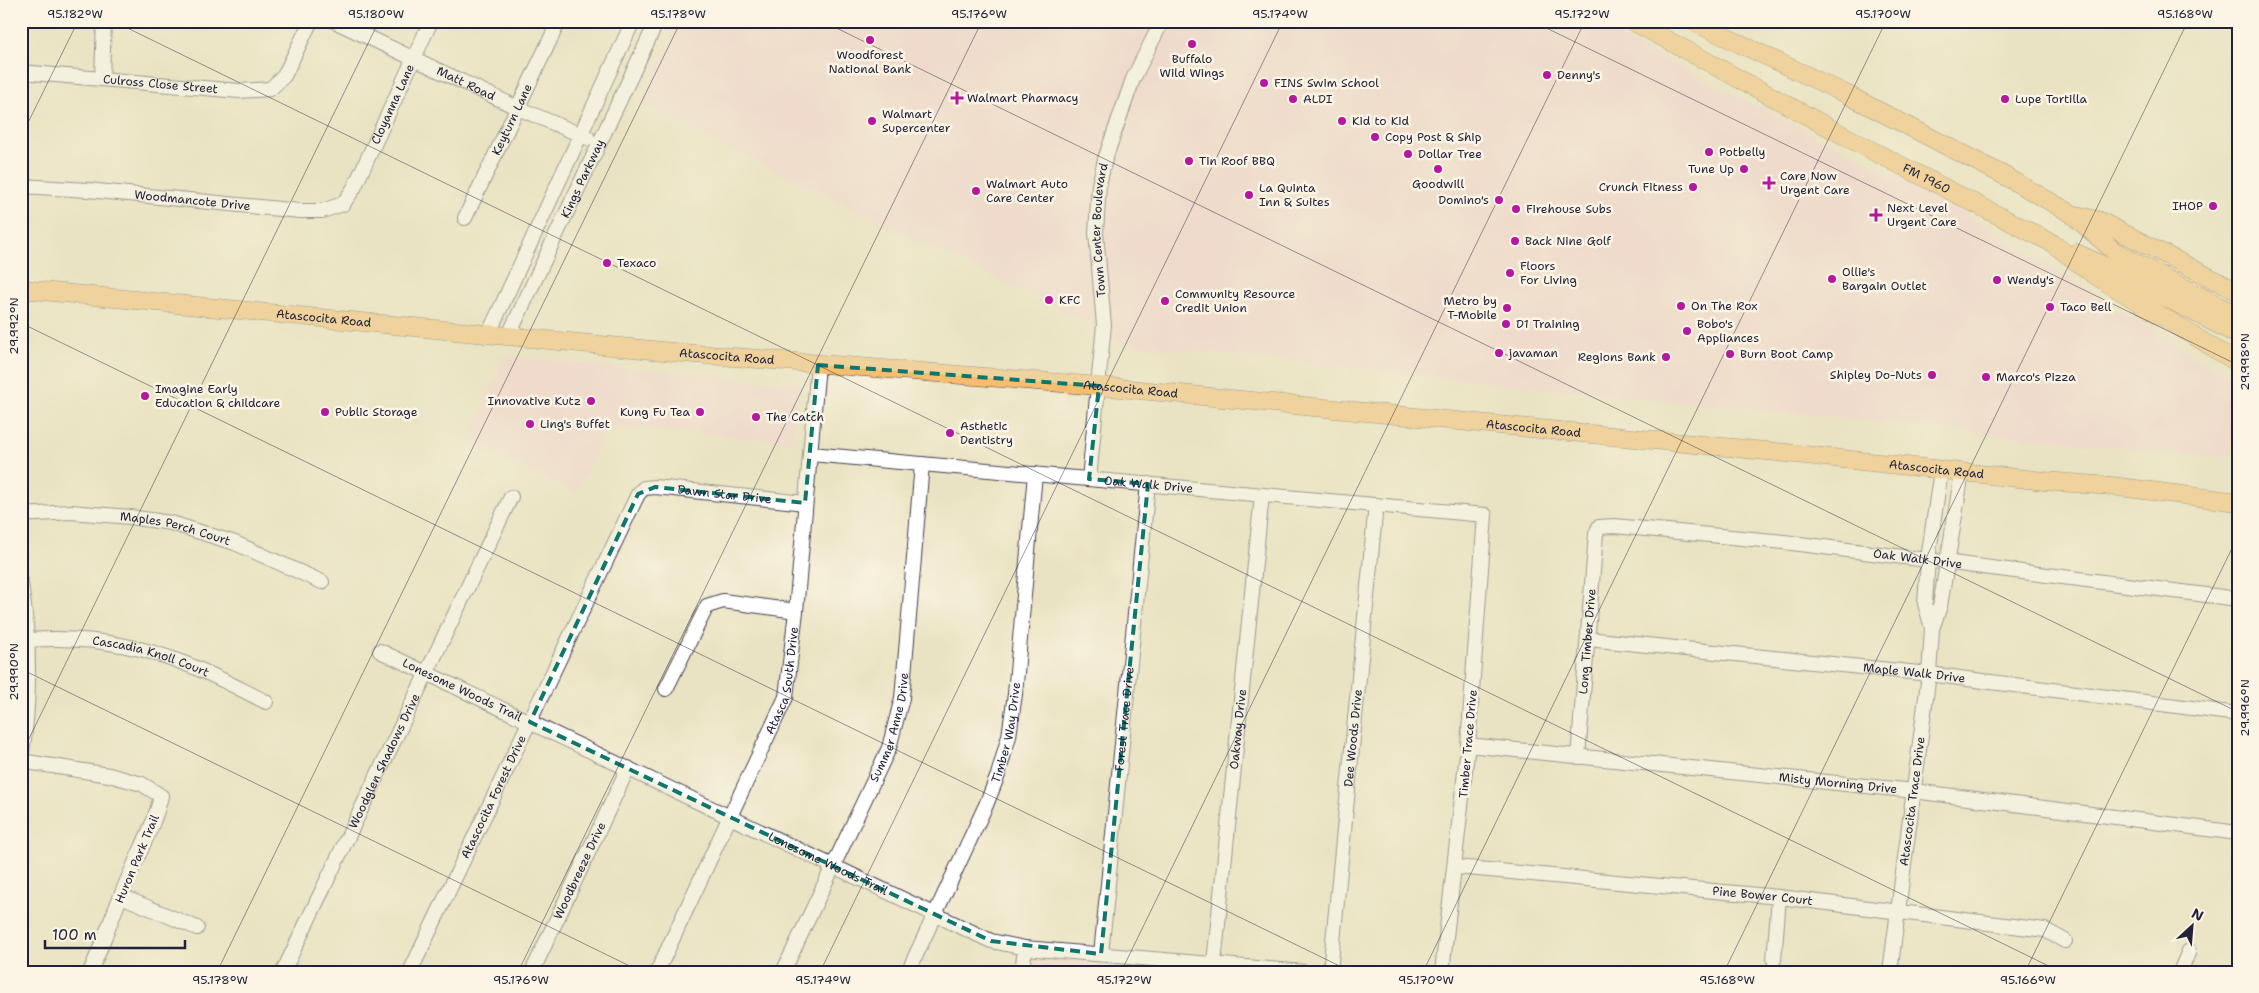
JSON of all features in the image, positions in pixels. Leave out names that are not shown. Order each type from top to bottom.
[{"type":"main road","name":"FM 1960","points":[[1632,21],[1865,147],[2052,243],[2093,274],[2238,363]]},
{"type":"main road","points":[[1692,21],[1846,94],[2005,176],[2072,214],[2114,251],[2238,316]]},
{"type":"main road","points":[[2072,214],[2100,221],[2238,292]]},
{"type":"main road","points":[[2052,243],[2105,266],[2238,335]]},
{"type":"main road","name":"Atascocita Road","points":[[21,289],[508,337],[818,365],[1099,386],[2112,486],[2238,502]]},
{"type":"street","points":[[102,78],[104,21]]},
{"type":"street","name":"Culross Close Street","points":[[21,72],[256,91],[270,89],[280,82],[311,21]]},
{"type":"street","name":"Matt Road","points":[[334,21],[518,108],[581,136],[599,141]]},
{"type":"street","name":"Cloyanna Lane","points":[[354,188],[431,21]]},
{"type":"street","name":"Keyturn Lane","points":[[465,218],[558,21]]},
{"type":"street","name":"Kings Parkway","points":[[488,335],[634,21]]},
{"type":"street","name":"Kings Parkway","points":[[508,337],[656,21]]},
{"type":"street","name":"Town Center Boulevard","points":[[1089,479],[1104,325],[1096,233],[1099,185],[1108,150],[1133,79],[1162,21]]},
{"type":"street","name":"Woodmancote Drive","points":[[21,186],[88,190],[300,211],[322,211],[343,204],[354,188]]},
{"type":"street","name":"Atasca South Drive","points":[[657,972],[786,697],[796,611],[818,365]]},
{"type":"street","name":"Oak Walk Drive","points":[[811,454],[1485,515]]},
{"type":"street","name":"Summer Anne Drive","points":[[783,972],[889,748],[898,716],[902,698],[922,464]]},
{"type":"street","name":"Atascocita Trace Drive","points":[[1932,629],[1925,604],[1928,559],[1941,470]]},
{"type":"street","name":"Atascocita Trace Drive","points":[[1890,972],[1929,674],[1932,629],[1940,606],[1962,472]]},
{"type":"street","name":"Timber Way Drive","points":[[908,972],[986,805],[998,775],[1009,736],[1015,694],[1035,474]]},
{"type":"street","name":"Forest Trace Drive","points":[[1101,954],[1148,484]]},
{"type":"street","name":"Dawn Star Drive","points":[[644,488],[654,487],[805,503]]},
{"type":"street","name":"Atascocita Forest Drive","points":[[410,972],[630,509],[644,488]]},
{"type":"street","name":"Oakway Drive","points":[[1214,963],[1262,495]]},
{"type":"street","name":"Woodglen Shadows Drive","points":[[283,972],[512,497]]},
{"type":"street","name":"Dee Woods Drive","points":[[1330,972],[1376,505]]},
{"type":"street","name":"Maples Perch Court","points":[[21,515],[71,512],[130,517],[177,524],[242,546],[322,582]]},
{"type":"street","name":"Timber Trace Drive","points":[[1442,972],[1456,867],[1468,745],[1485,515]]},
{"type":"street","name":"Oak Walk Drive","points":[[1599,527],[1614,526],[1784,542],[2238,599]]},
{"type":"street","name":"Long Timber Drive","points":[[1578,757],[1596,534],[1599,527]]},
{"type":"street","points":[[21,584],[28,640],[27,714],[21,760]]},
{"type":"street","points":[[666,689],[707,606],[723,601],[796,611]]},
{"type":"street","name":"Cascadia Knoll Court","points":[[28,640],[83,639],[115,642],[146,650],[188,664],[266,702]]},
{"type":"street","name":"Maple Walk Drive","points":[[1588,640],[1929,674],[2238,714]]},
{"type":"street","name":"Lonesome Woods Trail","points":[[380,651],[991,942],[1025,948],[1305,972]]},
{"type":"street","name":"Misty Morning Drive","points":[[1468,745],[1914,791],[2238,834]]},
{"type":"street","name":"Huron Park Trail","points":[[21,760],[110,774],[142,784],[162,796],[156,817],[90,972]]},
{"type":"street","name":"Woodbreeze Drive","points":[[532,972],[628,768]]},
{"type":"street","name":"Pine Bower Court","points":[[1456,867],[1779,897],[2045,930],[2065,942]]},
{"type":"street","points":[[121,896],[197,928]]},
{"type":"street","points":[[1774,960],[1779,897]]},
{"type":"street","points":[[1022,972],[1025,948]]},
{"type":"street","points":[[2180,972],[2189,951]]},
{"type":"highlighted area","points":[[818,365],[1099,386],[1089,479],[1148,484],[1101,954],[991,941],[530,722],[638,494],[655,487],[805,503]]},
{"type":"shaded area","points":[[679,21],[1589,21],[1938,197],[2238,383],[2238,436],[2224,458],[1131,345],[640,104]]},
{"type":"shaded area","points":[[505,356],[799,384],[792,442],[607,426],[576,493],[469,443]]},
{"type":"shaded area","points":[[1040,958],[1193,972],[1031,972],[1032,963]]},
{"type":"place","name":"Woodforest National Bank","points":[[870,40]]},
{"type":"place","name":"Buffalo Wild Wings","points":[[1192,44]]},
{"type":"place","name":"Denny's","points":[[1547,75]]},
{"type":"place","name":"FINS Swim School","points":[[1264,83]]},
{"type":"place","name":"Walmart Pharmacy","points":[[957,98]]},
{"type":"place","name":"ALDI","points":[[1293,99]]},
{"type":"place","name":"Lupe Tortilla","points":[[2005,99]]},
{"type":"place","name":"Walmart Supercenter","points":[[872,121]]},
{"type":"place","name":"Kid to Kid","points":[[1342,121]]},
{"type":"place","name":"Copy Post & Ship","points":[[1375,137]]},
{"type":"place","name":"Potbelly","points":[[1709,152]]},
{"type":"place","name":"Dollar Tree","points":[[1408,154]]},
{"type":"place","name":"Tin Roof BBQ","points":[[1189,161]]},
{"type":"place","name":"Goodwill","points":[[1438,169]]},
{"type":"place","name":"Tune Up","points":[[1744,169]]},
{"type":"place","name":"Care Now Urgent Care","points":[[1769,183]]},
{"type":"place","name":"Crunch Fitness","points":[[1693,187]]},
{"type":"place","name":"Walmart Auto Care Center","points":[[976,191]]},
{"type":"place","name":"La Quinta Inn & Suites","points":[[1249,195]]},
{"type":"place","name":"Domino's","points":[[1499,200]]},
{"type":"place","name":"IHOP","points":[[2213,206]]},
{"type":"place","name":"Firehouse Subs","points":[[1516,209]]},
{"type":"place","name":"Next Level Urgent Care","points":[[1876,215]]},
{"type":"place","name":"Back Nine Golf","points":[[1515,241]]},
{"type":"place","name":"Texaco","points":[[607,263]]},
{"type":"place","name":"Floors For Living","points":[[1510,273]]},
{"type":"place","name":"Ollie's Bargain Outlet","points":[[1832,279]]},
{"type":"place","name":"Wendy's","points":[[1997,280]]},
{"type":"place","name":"KFC","points":[[1049,300]]},
{"type":"place","name":"Community Resource Credit Union","points":[[1165,301]]},
{"type":"place","name":"On The Rox","points":[[1681,306]]},
{"type":"place","name":"Taco Bell","points":[[2050,307]]},
{"type":"place","name":"Metro by T-Mobile","points":[[1507,308]]},
{"type":"place","name":"D1 Training","points":[[1506,324]]},
{"type":"place","name":"Bobo's Appliances","points":[[1687,331]]},
{"type":"place","name":"javaman","points":[[1499,353]]},
{"type":"place","name":"Burn Boot Camp","points":[[1730,354]]},
{"type":"place","name":"Regions Bank","points":[[1666,357]]},
{"type":"place","name":"Shipley Do-Nuts","points":[[1932,375]]},
{"type":"place","name":"Marco's Pizza","points":[[1986,377]]},
{"type":"place","name":"Imagine Early Education & childcare","points":[[145,396]]},
{"type":"place","name":"Innovative Kutz","points":[[591,401]]},
{"type":"place","name":"Public Storage","points":[[325,412]]},
{"type":"place","name":"Kung Fu Tea","points":[[700,412]]},
{"type":"place","name":"The Catch","points":[[756,417]]},
{"type":"place","name":"Ling's Buffet","points":[[530,424]]},
{"type":"place","name":"Asthetic Dentistry","points":[[950,433]]}]
